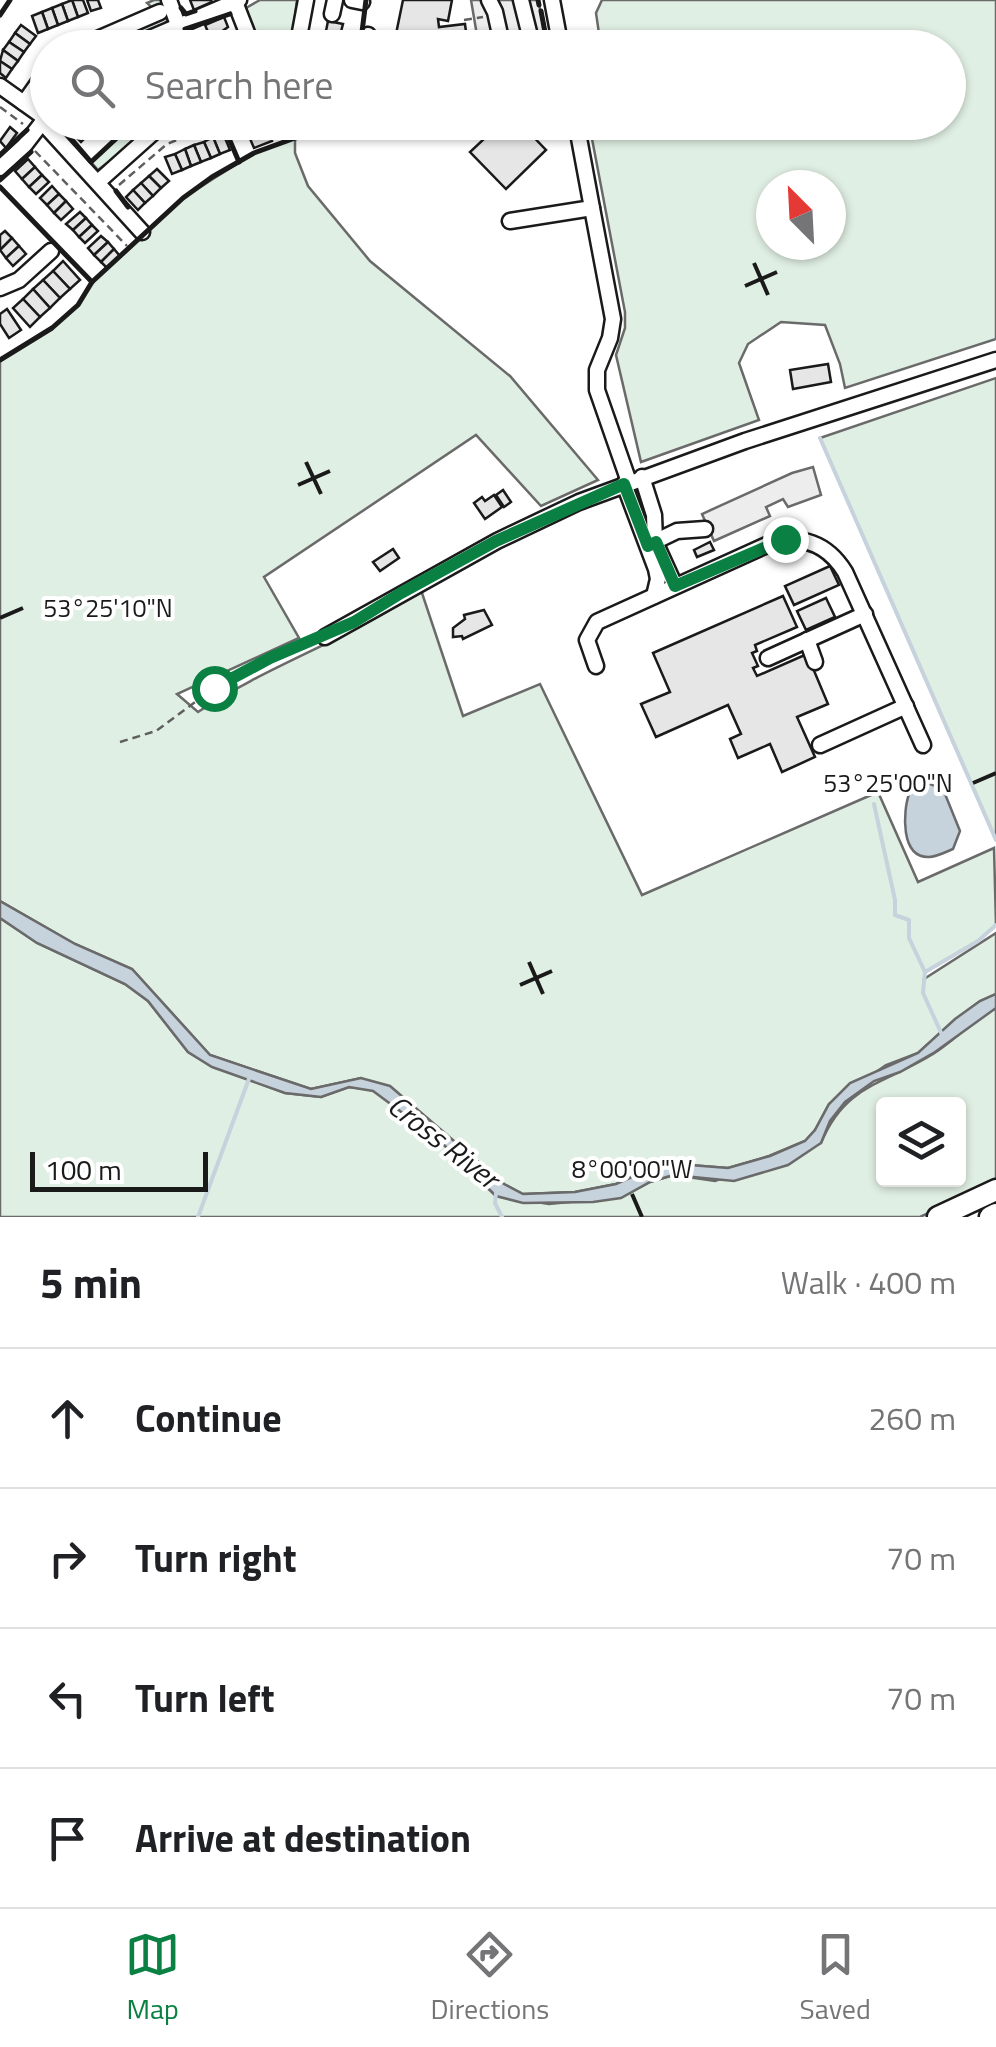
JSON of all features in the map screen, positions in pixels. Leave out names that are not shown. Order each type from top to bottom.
[{"type":"highway","points":[[938,1217],[996,1190]]},
{"type":"street","points":[[300,30],[306,0]]},
{"type":"street","points":[[489,0],[500,30]]},
{"type":"street","points":[[520,0],[528,30]]},
{"type":"street","points":[[552,0],[558,30]]},
{"type":"street","points":[[167,30],[237,1],[247,30]]},
{"type":"street","points":[[112,30],[154,8],[178,25]]},
{"type":"street","points":[[0,86],[30,109]]},
{"type":"street","points":[[24,103],[30,94]]},
{"type":"street","points":[[0,168],[30,137]]},
{"type":"street","points":[[59,140],[142,232]]},
{"type":"street","points":[[98,182],[145,140]]},
{"type":"street","points":[[579,140],[613,319],[612,334],[597,370],[597,390],[652,544],[658,579],[654,596]]},
{"type":"street","points":[[510,221],[592,208]]},
{"type":"street","points":[[0,288],[13,284],[42,255]]},
{"type":"street","points":[[325,636],[496,541],[632,481],[996,360]]},
{"type":"street","points":[[632,481],[660,525],[677,531]]},
{"type":"street","points":[[654,515],[652,544],[675,586]]},
{"type":"street","points":[[652,544],[677,531],[705,528]]},
{"type":"street","points":[[596,666],[587,640],[597,622],[768,544],[785,539],[806,540],[828,549],[838,559],[923,745]]},
{"type":"street","points":[[768,658],[865,614]]},
{"type":"street","points":[[807,640],[815,662]]},
{"type":"street","points":[[820,744],[906,706]]},
{"type":"path","points":[[0,107],[30,117]]},
{"type":"path","points":[[32,148],[127,246]]},
{"type":"path","points":[[120,742],[156,731],[214,688],[270,658],[325,636]]},
{"type":"green space","points":[[163,0],[169,19],[152,30],[133,30],[163,18],[147,3]]},
{"type":"green space","points":[[260,0],[297,0],[293,30],[253,30],[246,8]]},
{"type":"green space","points":[[602,0],[996,0],[996,339],[845,388],[825,325],[781,322],[748,344],[739,363],[759,420],[641,462],[616,355],[625,328],[625,312],[592,140],[966,140],[966,30],[598,30],[596,13]]},
{"type":"green space","points":[[115,140],[138,140],[98,170],[91,162]]},
{"type":"green space","points":[[295,140],[295,153],[308,186],[370,261],[510,376],[598,480],[541,506],[476,435],[264,577],[299,638],[177,694],[198,712],[421,590],[463,716],[540,684],[642,895],[878,792],[918,882],[994,848],[996,925],[978,941],[925,972],[924,979],[996,933],[996,994],[956,1019],[918,1053],[886,1065],[829,1104],[805,1141],[728,1168],[664,1163],[616,1184],[575,1192],[523,1194],[361,1078],[311,1089],[210,1055],[132,969],[75,944],[0,901],[0,360],[52,328],[78,305],[92,282],[183,198],[254,153]]},
{"type":"green space","points":[[996,378],[996,840],[820,438]]},
{"type":"green space","points":[[0,918],[37,943],[125,984],[148,1001],[188,1052],[212,1066],[285,1093],[321,1097],[349,1087],[373,1090],[439,1140],[496,1196],[549,1204],[621,1197],[674,1175],[715,1181],[821,1143],[831,1123],[854,1097],[933,1054],[996,1008],[996,1182],[920,1217],[0,1217]]},
{"type":"shaded area","points":[[471,0],[538,0],[544,30],[476,30]]},
{"type":"shaded area","points":[[813,467],[821,495],[788,507],[783,499],[766,507],[770,516],[714,541],[702,514]]},
{"type":"water","points":[[925,782],[943,789],[960,831],[953,849],[929,857],[913,850],[905,822],[909,794]]},
{"type":"water","name":"Cross River","points":[[0,901],[75,944],[132,969],[210,1055],[311,1089],[361,1078],[390,1086],[504,1184],[523,1194],[575,1192],[616,1184],[664,1163],[728,1168],[770,1156],[805,1141],[829,1104],[850,1083],[918,1053],[955,1019],[996,994],[996,1008],[935,1052],[900,1072],[874,1081],[845,1102],[830,1121],[821,1143],[788,1165],[734,1181],[673,1175],[621,1198],[523,1203],[496,1196],[439,1140],[373,1091],[349,1087],[321,1097],[285,1093],[212,1067],[188,1052],[148,1001],[125,984],[37,943],[0,918]]},
{"type":"building","points":[[72,0],[83,0],[88,13],[78,17]]},
{"type":"building","points":[[72,0],[78,17],[68,21],[62,4]]},
{"type":"building","points":[[87,0],[98,0],[101,8],[91,11]]},
{"type":"building","points":[[190,0],[211,0],[212,2],[194,10]]},
{"type":"building","points":[[403,0],[452,0],[448,21],[438,19],[439,27],[465,24],[466,30],[397,30]]},
{"type":"building","points":[[62,4],[68,21],[58,25],[52,8]]},
{"type":"building","points":[[52,8],[58,25],[48,29],[42,12]]},
{"type":"building","points":[[42,12],[48,29],[37,30],[32,16]]},
{"type":"building","points":[[224,17],[228,27],[207,30],[205,25]]},
{"type":"building","points":[[328,21],[343,24],[341,30],[326,30]]},
{"type":"building","points":[[21,25],[30,32],[30,44],[15,33]]},
{"type":"building","points":[[15,33],[30,44],[24,52],[9,42]]},
{"type":"building","points":[[9,42],[24,52],[18,61],[3,50]]},
{"type":"building","points":[[3,50],[18,61],[12,69],[0,61]]},
{"type":"building","points":[[0,61],[12,69],[6,78],[0,73]]},
{"type":"building","points":[[10,127],[17,133],[6,148],[0,141]]},
{"type":"building","points":[[214,140],[226,140],[230,150],[220,154]]},
{"type":"building","points":[[214,140],[220,154],[211,158],[204,142]]},
{"type":"building","points":[[251,140],[272,140],[272,141],[254,148]]},
{"type":"building","points":[[483,140],[536,140],[546,150],[506,189],[470,152]]},
{"type":"building","points":[[204,142],[211,158],[201,162],[194,145]]},
{"type":"building","points":[[194,145],[201,162],[191,166],[185,149]]},
{"type":"building","points":[[185,149],[191,166],[182,170],[175,154]]},
{"type":"building","points":[[175,154],[182,170],[172,174],[165,157]]},
{"type":"building","points":[[28,159],[35,167],[22,179],[15,171]]},
{"type":"building","points":[[35,167],[42,175],[29,187],[22,179]]},
{"type":"building","points":[[157,169],[169,181],[161,188],[149,176]]},
{"type":"building","points":[[42,175],[49,182],[36,194],[29,187]]},
{"type":"building","points":[[149,176],[161,188],[153,196],[141,183]]},
{"type":"building","points":[[141,183],[153,196],[145,203],[133,190]]},
{"type":"building","points":[[52,186],[59,194],[47,205],[40,198]]},
{"type":"building","points":[[133,190],[145,203],[138,210],[126,197]]},
{"type":"building","points":[[59,194],[66,201],[54,213],[47,205]]},
{"type":"building","points":[[66,201],[73,209],[61,220],[54,213]]},
{"type":"building","points":[[80,212],[86,218],[73,230],[66,224]]},
{"type":"building","points":[[86,218],[92,225],[79,237],[73,230]]},
{"type":"building","points":[[92,225],[98,231],[85,243],[79,237]]},
{"type":"building","points":[[5,231],[12,238],[0,250],[0,235]]},
{"type":"building","points":[[101,236],[108,242],[94,255],[88,248]]},
{"type":"building","points":[[12,238],[19,246],[6,258],[0,250]]},
{"type":"building","points":[[108,242],[114,249],[101,262],[94,255]]},
{"type":"building","points":[[19,246],[26,254],[13,266],[6,258]]},
{"type":"building","points":[[114,249],[120,256],[107,268],[101,262]]},
{"type":"building","points":[[63,261],[80,280],[70,289],[53,271]]},
{"type":"building","points":[[53,271],[70,289],[60,298],[43,280]]},
{"type":"building","points":[[43,280],[60,298],[50,308],[33,289]]},
{"type":"building","points":[[33,289],[50,308],[40,317],[23,299]]},
{"type":"building","points":[[23,299],[40,317],[30,327],[13,308]]},
{"type":"building","points":[[7,309],[21,330],[9,338],[0,324],[0,314]]},
{"type":"building","points":[[828,364],[831,382],[793,389],[790,370]]},
{"type":"building","points":[[503,490],[511,502],[504,507],[496,495]]},
{"type":"building","points":[[494,495],[502,507],[485,519],[474,503]]},
{"type":"building","points":[[710,542],[714,550],[697,557],[694,550]]},
{"type":"building","points":[[393,549],[399,558],[380,571],[373,562]]},
{"type":"building","points":[[830,566],[839,585],[794,605],[785,586]]},
{"type":"building","points":[[783,596],[797,627],[755,645],[757,651],[752,653],[758,666],[753,668],[757,676],[807,654],[828,704],[797,717],[815,757],[782,772],[770,744],[738,758],[730,739],[741,734],[728,705],[656,737],[641,704],[670,692],[653,653]]},
{"type":"building","points":[[826,598],[835,617],[806,630],[797,611]]},
{"type":"building","points":[[484,610],[492,625],[463,639],[453,637],[453,628],[465,619],[464,615]]},
{"type":"waterway","points":[[820,438],[996,840]]},
{"type":"waterway","points":[[874,804],[895,915],[909,920],[909,938],[925,972]]},
{"type":"waterway","points":[[943,1037],[923,993],[925,972],[978,941],[996,925]]},
{"type":"waterway","points":[[198,1217],[250,1076]]},
{"type":"waterway","name":"Cross River","points":[[496,1193],[495,1203],[502,1217]]},
{"type":"wall","points":[[0,15],[10,0]]},
{"type":"wall","points":[[362,30],[366,0]]},
{"type":"wall","points":[[538,0],[539,5]]},
{"type":"wall","points":[[181,8],[186,14],[195,11]]},
{"type":"wall","points":[[541,11],[545,30]]},
{"type":"wall","points":[[185,30],[230,14]]},
{"type":"wall","points":[[0,155],[27,130]]},
{"type":"wall","points":[[72,140],[91,162],[115,140]]},
{"type":"wall","points":[[230,140],[239,162]]},
{"type":"wall","points":[[0,360],[52,328],[78,305],[92,282],[183,198],[254,153],[290,140]]},
{"type":"wall","points":[[0,180],[31,152]]},
{"type":"wall","points":[[0,187],[92,282]]},
{"type":"wall","points":[[116,191],[128,207]]},
{"type":"route","points":[[214,688],[270,658],[354,622],[496,541],[624,484],[648,546],[656,542],[675,586],[785,539]]}]
